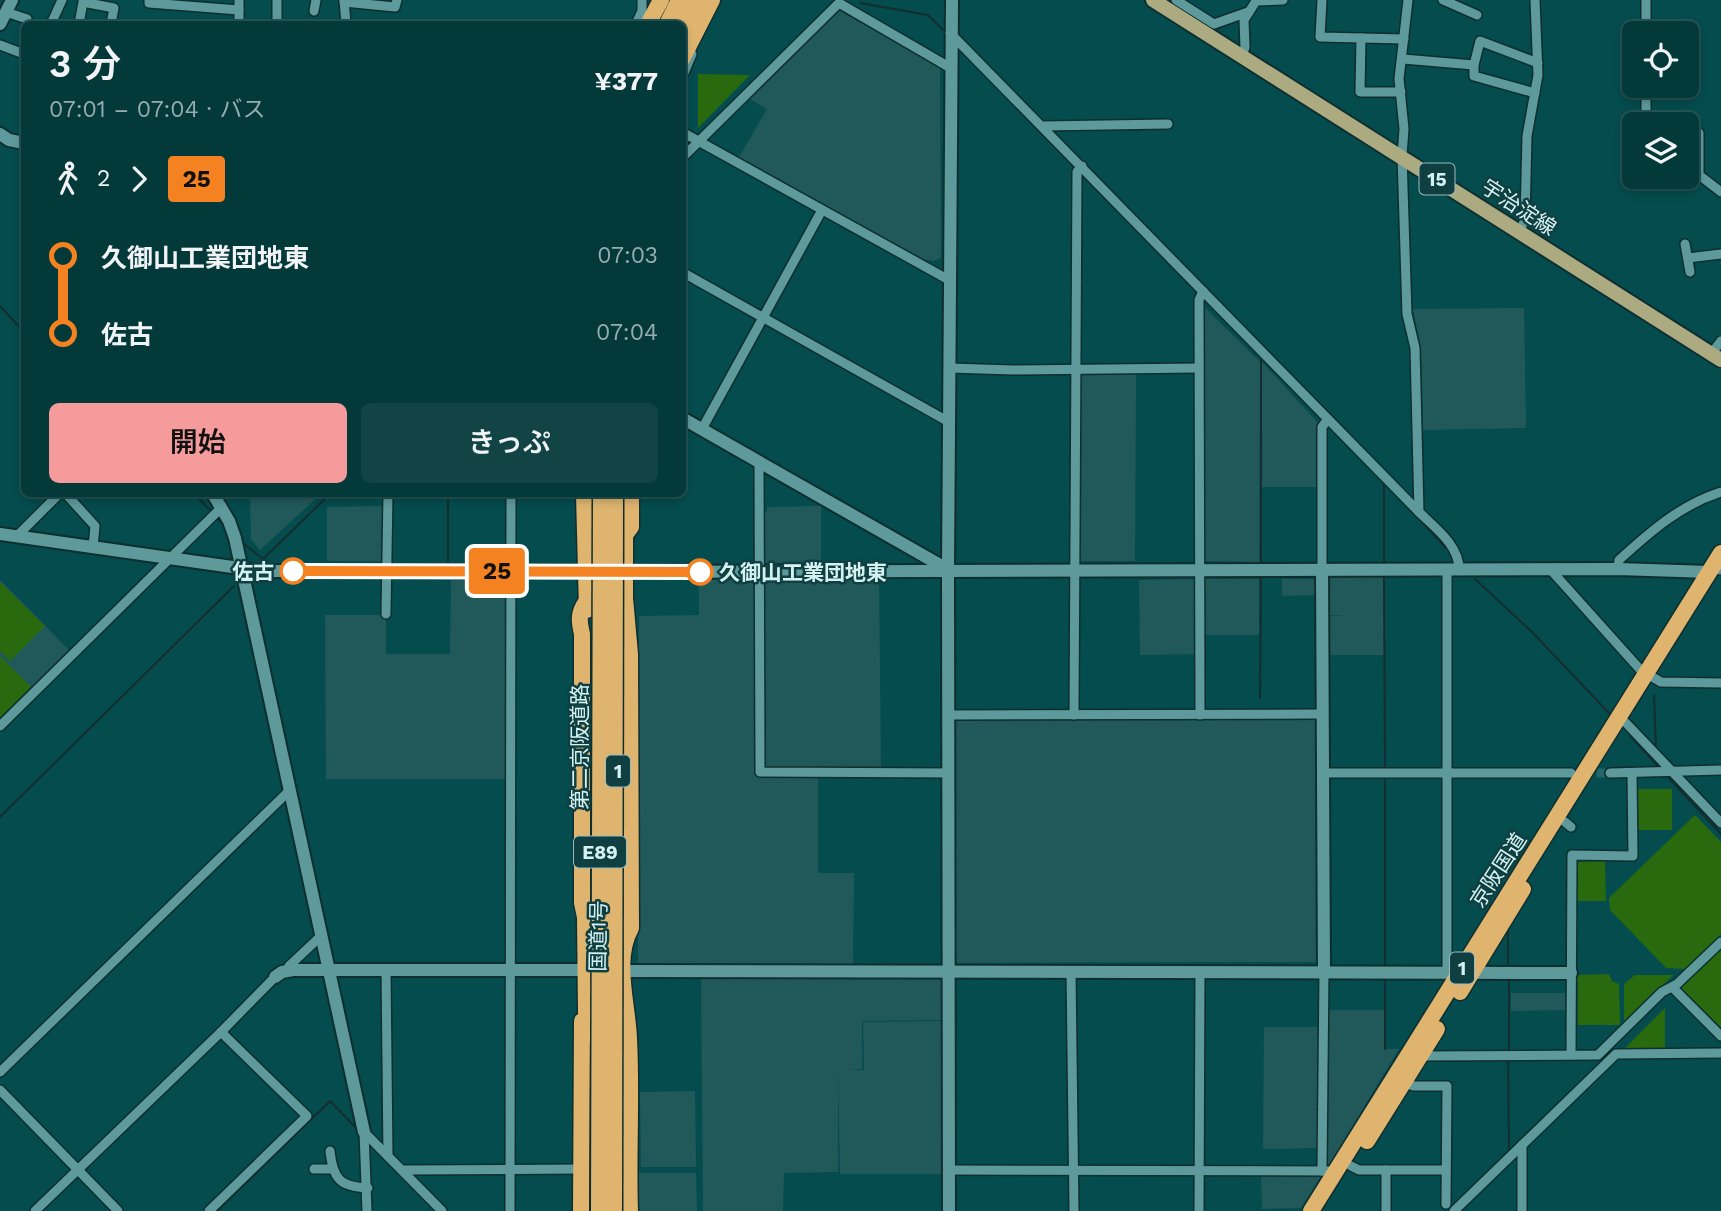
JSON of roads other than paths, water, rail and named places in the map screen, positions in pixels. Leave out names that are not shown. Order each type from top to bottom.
[{"type":"highway","points":[[650,21],[661,0]]},
{"type":"highway","points":[[666,21],[677,0]]},
{"type":"highway","points":[[684,21],[695,0]]},
{"type":"highway","points":[[686,34],[702,0]]},
{"type":"highway","points":[[686,59],[712,0]]},
{"type":"highway","points":[[594,497],[584,519],[591,571],[586,602],[588,624],[596,650]]},
{"type":"highway","name":"国道1号","points":[[594,497],[591,571],[596,650],[596,902],[591,970],[596,1037],[597,1211]]},
{"type":"highway","name":"第二京阪道路","points":[[594,497],[597,1211]]},
{"type":"highway","points":[[622,497],[625,535],[621,572],[628,623],[631,928],[624,941]]},
{"type":"highway","name":"国道1号","points":[[620,1210],[621,971],[617,641],[622,497]]},
{"type":"highway","name":"第二京阪道路","points":[[620,1210],[622,497]]},
{"type":"highway","name":"京阪国道","points":[[1649,676],[1718,570],[1721,553]]},
{"type":"highway","name":"京阪国道","points":[[1311,1211],[1328,1171],[1620,724],[1696,592],[1718,570]]},
{"type":"highway","points":[[582,1211],[582,1022],[586,1012],[591,970],[582,903],[582,634],[579,622],[580,611],[586,602]]},
{"type":"highway","points":[[617,641],[628,623]]},
{"type":"highway","name":"京阪国道","points":[[1322,1211],[1405,1082],[1460,972],[1568,825],[1620,724]]},
{"type":"highway","points":[[584,917],[596,902]]},
{"type":"highway","points":[[620,916],[624,941],[621,971],[629,1038],[620,1210]]},
{"type":"highway","points":[[586,1012],[589,1032],[596,1037]]},
{"type":"highway","points":[[619,1044],[627,1017]]},
{"type":"main road","name":"宇治淀線","points":[[1153,0],[1172,4],[1242,57],[1716,357]]},
{"type":"street","points":[[12,0],[3,18],[27,19]]},
{"type":"street","points":[[52,21],[62,0]]},
{"type":"street","points":[[149,0],[149,3],[239,5]]},
{"type":"street","points":[[277,0],[277,21]]},
{"type":"street","points":[[314,11],[316,0]]},
{"type":"street","points":[[345,21],[344,1],[395,7],[397,0]]},
{"type":"street","points":[[637,21],[642,11],[642,0]]},
{"type":"street","points":[[686,61],[720,0]]},
{"type":"street","points":[[949,1211],[951,0]]},
{"type":"street","points":[[1186,6],[1195,0]]},
{"type":"street","points":[[1242,57],[1245,47],[1244,20],[1248,12],[1256,1],[1283,0]]},
{"type":"street","points":[[1322,0],[1320,37],[1404,39]]},
{"type":"street","points":[[1408,0],[1399,79],[1404,129],[1402,156],[1407,314],[1415,348],[1419,512]]},
{"type":"street","points":[[1443,0],[1477,15]]},
{"type":"street","points":[[1519,232],[1525,220],[1527,136],[1538,63],[1535,0]]},
{"type":"street","points":[[1646,0],[1646,21]]},
{"type":"street","points":[[80,21],[83,2],[114,8],[112,21]]},
{"type":"street","points":[[686,154],[839,3],[949,67]]},
{"type":"street","points":[[1172,4],[1186,6],[1214,24],[1248,12]]},
{"type":"street","points":[[950,33],[1452,546],[1459,559],[1453,569],[1447,773],[1460,972]]},
{"type":"street","points":[[1361,38],[1360,92],[1401,92]]},
{"type":"street","points":[[1535,93],[1474,76],[1474,65],[1480,41],[1538,63]]},
{"type":"street","points":[[0,45],[21,53]]},
{"type":"street","points":[[1403,59],[1474,65]]},
{"type":"street","points":[[1043,126],[1168,124]]},
{"type":"street","points":[[0,134],[11,141],[21,143]]},
{"type":"street","points":[[686,134],[949,280]]},
{"type":"street","points":[[1074,715],[1077,172],[1082,166]]},
{"type":"street","points":[[1699,175],[1721,192]]},
{"type":"street","points":[[702,429],[822,210]]},
{"type":"street","points":[[1685,244],[1690,272]]},
{"type":"street","points":[[1688,258],[1721,254]]},
{"type":"street","points":[[686,274],[949,422]]},
{"type":"street","points":[[1200,715],[1199,300],[1203,291]]},
{"type":"street","points":[[1716,357],[1721,341]]},
{"type":"street","points":[[949,368],[1199,368]]},
{"type":"street","points":[[949,1170],[1328,1171],[1324,972],[1322,426],[1328,419]]},
{"type":"street","points":[[686,420],[948,569]]},
{"type":"street","points":[[759,462],[760,772],[949,773]]},
{"type":"street","points":[[1618,569],[1619,560],[1660,524],[1699,499],[1721,492]]},
{"type":"street","points":[[17,536],[56,497]]},
{"type":"street","points":[[68,497],[95,526],[93,547]]},
{"type":"street","points":[[215,497],[232,528],[330,970],[364,1132],[367,1211]]},
{"type":"street","points":[[386,614],[387,497]]},
{"type":"street","points":[[510,1211],[511,497]]},
{"type":"street","points":[[0,726],[221,508]]},
{"type":"street","points":[[0,534],[260,571],[1718,570]]},
{"type":"street","points":[[1550,569],[1649,676],[1661,682],[1721,683]]},
{"type":"street","points":[[1682,570],[1696,583],[1696,592]]},
{"type":"street","points":[[949,715],[1323,714]]},
{"type":"street","points":[[1620,724],[1721,822]]},
{"type":"street","points":[[1610,773],[1721,770]]},
{"type":"street","points":[[1323,773],[1571,773]]},
{"type":"street","points":[[1571,1054],[1572,855],[1633,856],[1632,773]]},
{"type":"street","points":[[0,1072],[290,790]]},
{"type":"street","points":[[289,967],[322,935]]},
{"type":"street","points":[[1420,1056],[1598,1055],[1662,992],[1672,987],[1721,942]]},
{"type":"street","points":[[35,1211],[275,977],[282,972],[293,970],[1571,973]]},
{"type":"street","points":[[386,970],[388,1156]]},
{"type":"street","points":[[1071,971],[1074,1211]]},
{"type":"street","points":[[1199,1211],[1200,971]]},
{"type":"street","points":[[1672,987],[1721,1036]]},
{"type":"street","points":[[209,1211],[307,1116],[221,1032]]},
{"type":"street","points":[[1450,1208],[1522,1145],[1616,1054],[1721,1053]]},
{"type":"street","points":[[1405,1082],[1413,1086],[1447,1086],[1446,1170],[1450,1208]]},
{"type":"street","points":[[0,1090],[118,1211]]},
{"type":"street","points":[[364,1132],[442,1211]]},
{"type":"street","points":[[1522,1145],[1522,1211]]},
{"type":"street","points":[[330,1151],[333,1170],[339,1181],[350,1187],[368,1188]]},
{"type":"street","points":[[1351,1166],[1359,1170],[1446,1170]]},
{"type":"street","points":[[314,1169],[333,1170]]},
{"type":"street","points":[[402,1170],[582,1169]]},
{"type":"street","points":[[1386,1170],[1386,1211]]},
{"type":"waterway","points":[[860,3],[928,15],[943,30]]},
{"type":"waterway","points":[[686,146],[690,142]]},
{"type":"waterway","points":[[1097,189],[1198,293]]},
{"type":"waterway","points":[[1205,300],[1223,318]]},
{"type":"waterway","points":[[0,306],[21,329]]},
{"type":"waterway","points":[[1261,356],[1261,564]]},
{"type":"waterway","points":[[1384,483],[1384,565]]},
{"type":"waterway","points":[[197,497],[213,513]]},
{"type":"waterway","points":[[243,543],[263,559],[327,497]]},
{"type":"waterway","points":[[448,497],[448,561]]},
{"type":"waterway","points":[[1401,499],[1446,548]]},
{"type":"waterway","points":[[216,517],[225,526]]},
{"type":"waterway","points":[[1384,574],[1385,768]]},
{"type":"waterway","points":[[1260,698],[1261,576]]},
{"type":"waterway","points":[[1475,579],[1532,632],[1609,713]]},
{"type":"waterway","points":[[0,817],[234,586]]},
{"type":"waterway","points":[[1654,695],[1656,750]]},
{"type":"waterway","points":[[1631,737],[1659,767]]},
{"type":"waterway","points":[[1667,776],[1721,834]]},
{"type":"waterway","points":[[1385,777],[1385,967]]},
{"type":"waterway","points":[[1508,929],[1508,966]]},
{"type":"waterway","points":[[1385,976],[1385,1049]]},
{"type":"waterway","points":[[1509,979],[1509,1050]]},
{"type":"waterway","points":[[1508,1059],[1509,1149]]},
{"type":"waterway","points":[[217,1211],[330,1101],[358,1130]]},
{"type":"tunnel","points":[[1583,773],[1610,773]]},
{"type":"place","name":"佐古","points":[[293,571]]},
{"type":"place","name":"久御山工業団地東","points":[[700,572]]}]
